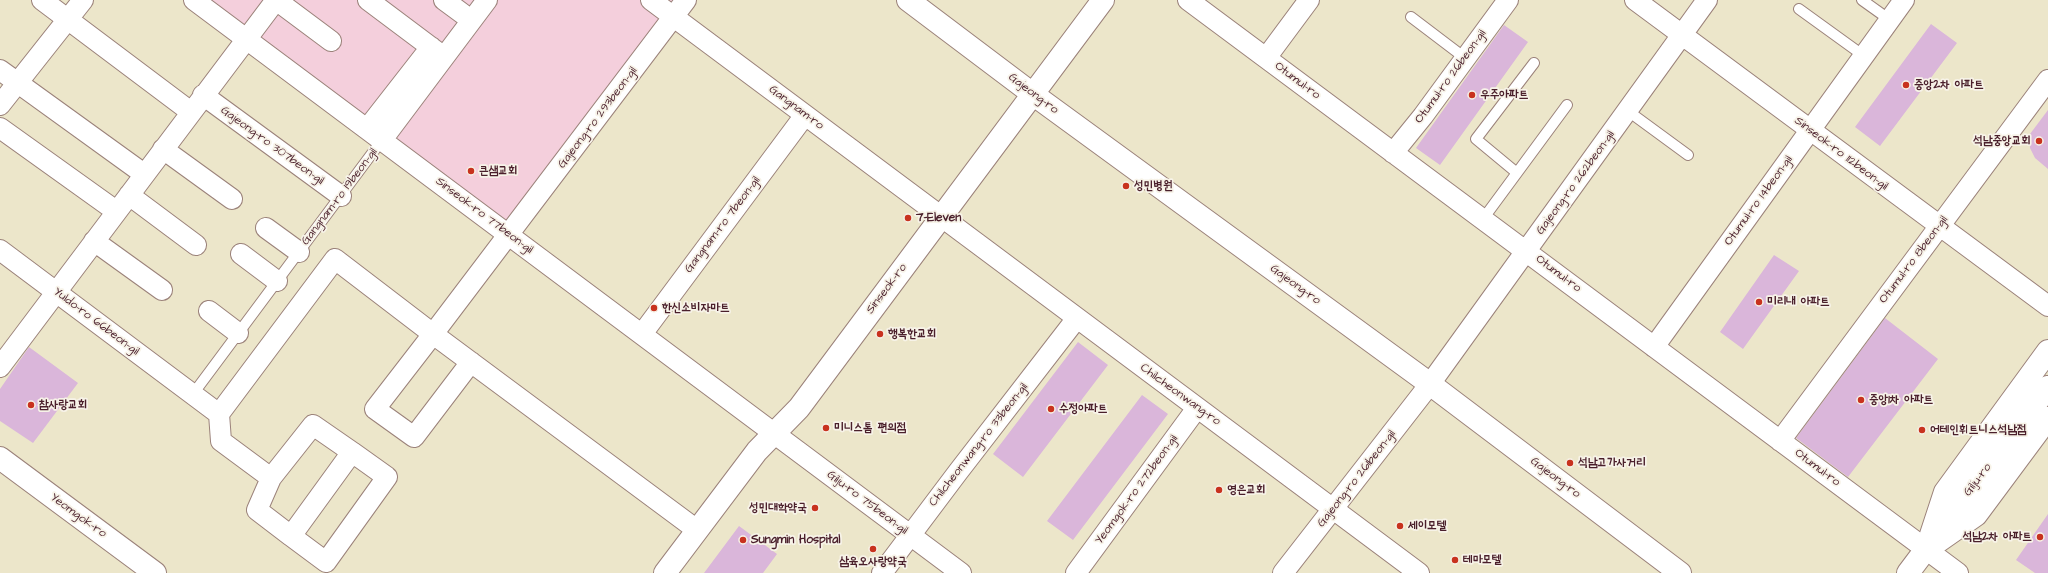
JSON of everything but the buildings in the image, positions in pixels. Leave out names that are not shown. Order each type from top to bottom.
[{"type":"street","points":[[42,0],[191,112]]},
{"type":"street","points":[[0,105],[83,0]]},
{"type":"street","name":"Sinseok-ro 77beon-gil","points":[[194,0],[774,432]]},
{"type":"street","points":[[0,367],[203,95],[276,0],[330,41]]},
{"type":"street","points":[[368,0],[437,52]]},
{"type":"street","points":[[444,0],[463,14]]},
{"type":"street","name":"Gangnam-ro 19beon-gil","points":[[374,135],[437,52],[487,0]]},
{"type":"street","name":"Gangnam-ro","points":[[651,0],[941,217]]},
{"type":"street","name":"Gajeong-ro 293beon-gil","points":[[471,362],[414,437],[375,409],[510,236],[686,0]]},
{"type":"street","name":"Gajeong-ro","points":[[908,0],[1034,95],[1430,384],[1680,573]]},
{"type":"street","name":"Sinseok-ro","points":[[665,573],[757,451],[799,408],[1034,95],[1103,0]]},
{"type":"street","name":"Otumul-ro","points":[[1188,0],[1483,220],[1528,251],[1654,347],[1958,573]]},
{"type":"street","points":[[1266,58],[1309,0]]},
{"type":"street","name":"Otumul-ro 26beon-gil","points":[[1393,153],[1423,116],[1464,58],[1508,0]]},
{"type":"street","name":"Sinseok-ro 112beon-gil","points":[[1635,0],[1939,227],[2048,306]]},
{"type":"street","name":"Gajeong-ro 262beon-gil","points":[[1430,384],[1528,251],[1707,0]]},
{"type":"street","name":"Otumul-ro 14beon-gil","points":[[1654,347],[1904,0]]},
{"type":"street","points":[[0,70],[144,174]]},
{"type":"street","name":"Otumul-ro 8beon-gil","points":[[1780,441],[2048,80]]},
{"type":"street","name":"Gajeong-ro 307beon-gil","points":[[203,95],[341,196]]},
{"type":"street","name":"Gangnam-ro 7beon-gil","points":[[642,334],[805,115]]},
{"type":"street","points":[[0,128],[116,212]]},
{"type":"street","points":[[163,149],[232,199]]},
{"type":"street","points":[[129,195],[196,245]]},
{"type":"street","name":"Chilcheonwang-ro","points":[[941,217],[1419,573]]},
{"type":"street","points":[[266,228],[299,252]]},
{"type":"street","points":[[94,241],[162,290]]},
{"type":"street","name":"Yuldo-ro 66beon-gil","points":[[0,250],[219,414]]},
{"type":"street","points":[[241,254],[277,281]]},
{"type":"street","points":[[271,478],[221,441],[219,414],[335,259],[433,334],[697,530]]},
{"type":"street","points":[[209,312],[238,333]]},
{"type":"street","name":"Chilcheonwang-ro 33beon-gil","points":[[882,573],[1077,318]]},
{"type":"street","points":[[1926,550],[1945,492],[2048,351]]},
{"type":"street","name":"Gajeong-ro 261beon-gil","points":[[1283,573],[1430,384]]},
{"type":"street","name":"Gilju-ro","points":[[1908,573],[2048,387]]},
{"type":"street","name":"Yeomgok-ro 272beon-gil","points":[[1076,573],[1197,408]]},
{"type":"street","points":[[1926,550],[1976,515],[2048,418]]},
{"type":"street","points":[[313,424],[352,452],[387,477],[326,562],[257,510],[271,478],[313,424]]},
{"type":"street","name":"Gilju-ro 75beon-gil","points":[[774,432],[961,573]]},
{"type":"street","points":[[291,536],[352,452]]},
{"type":"street","name":"Yeomgok-ro","points":[[0,458],[155,573]]},
{"type":"lane","points":[[1862,0],[1890,20]]},
{"type":"lane","points":[[1799,9],[1864,56]]},
{"type":"lane","points":[[1411,17],[1464,58]]},
{"type":"lane","points":[[1517,173],[1476,139],[1534,63]]},
{"type":"lane","points":[[1483,220],[1567,105]]},
{"type":"lane","points":[[1628,111],[1688,155]]},
{"type":"lane","name":"Gangnam-ro 19beon-gil","points":[[192,394],[341,196],[374,135]]},
{"type":"shaded area","points":[[209,0],[679,0],[510,226]]},
{"type":"place","name":"중앙2차 아파트","points":[[1906,85]]},
{"type":"place","name":"우주아파트","points":[[1472,95]]},
{"type":"place","name":"석남중앙교회","points":[[2039,141]]},
{"type":"place","name":"큰샘교회","points":[[471,171]]},
{"type":"place","name":"성민병원","points":[[1126,186]]},
{"type":"place","name":"7-Eleven","points":[[908,218]]},
{"type":"place","name":"미리내 아파트","points":[[1759,302]]},
{"type":"place","name":"한신소비자마트","points":[[654,308]]},
{"type":"place","name":"행복한교회","points":[[880,334]]},
{"type":"place","name":"중앙1차 아파트","points":[[1861,400]]},
{"type":"place","name":"참사랑교회","points":[[31,405]]},
{"type":"place","name":"수정아파트","points":[[1051,409]]},
{"type":"place","name":"미니스톰 편의점","points":[[826,428]]},
{"type":"place","name":"어테인휘트니스석남점","points":[[1922,430]]},
{"type":"place","name":"석남고가사거리","points":[[1570,463]]},
{"type":"place","name":"영은교회","points":[[1219,490]]},
{"type":"place","name":"성민대학약국","points":[[815,508]]},
{"type":"place","name":"세이모텔","points":[[1400,526]]},
{"type":"place","name":"석남2차 아파트","points":[[2040,537]]},
{"type":"place","name":"Sungmin Hospital","points":[[743,540]]},
{"type":"place","name":"삼육오사랑약국","points":[[873,549]]},
{"type":"place","name":"테마모텔","points":[[1455,560]]}]
